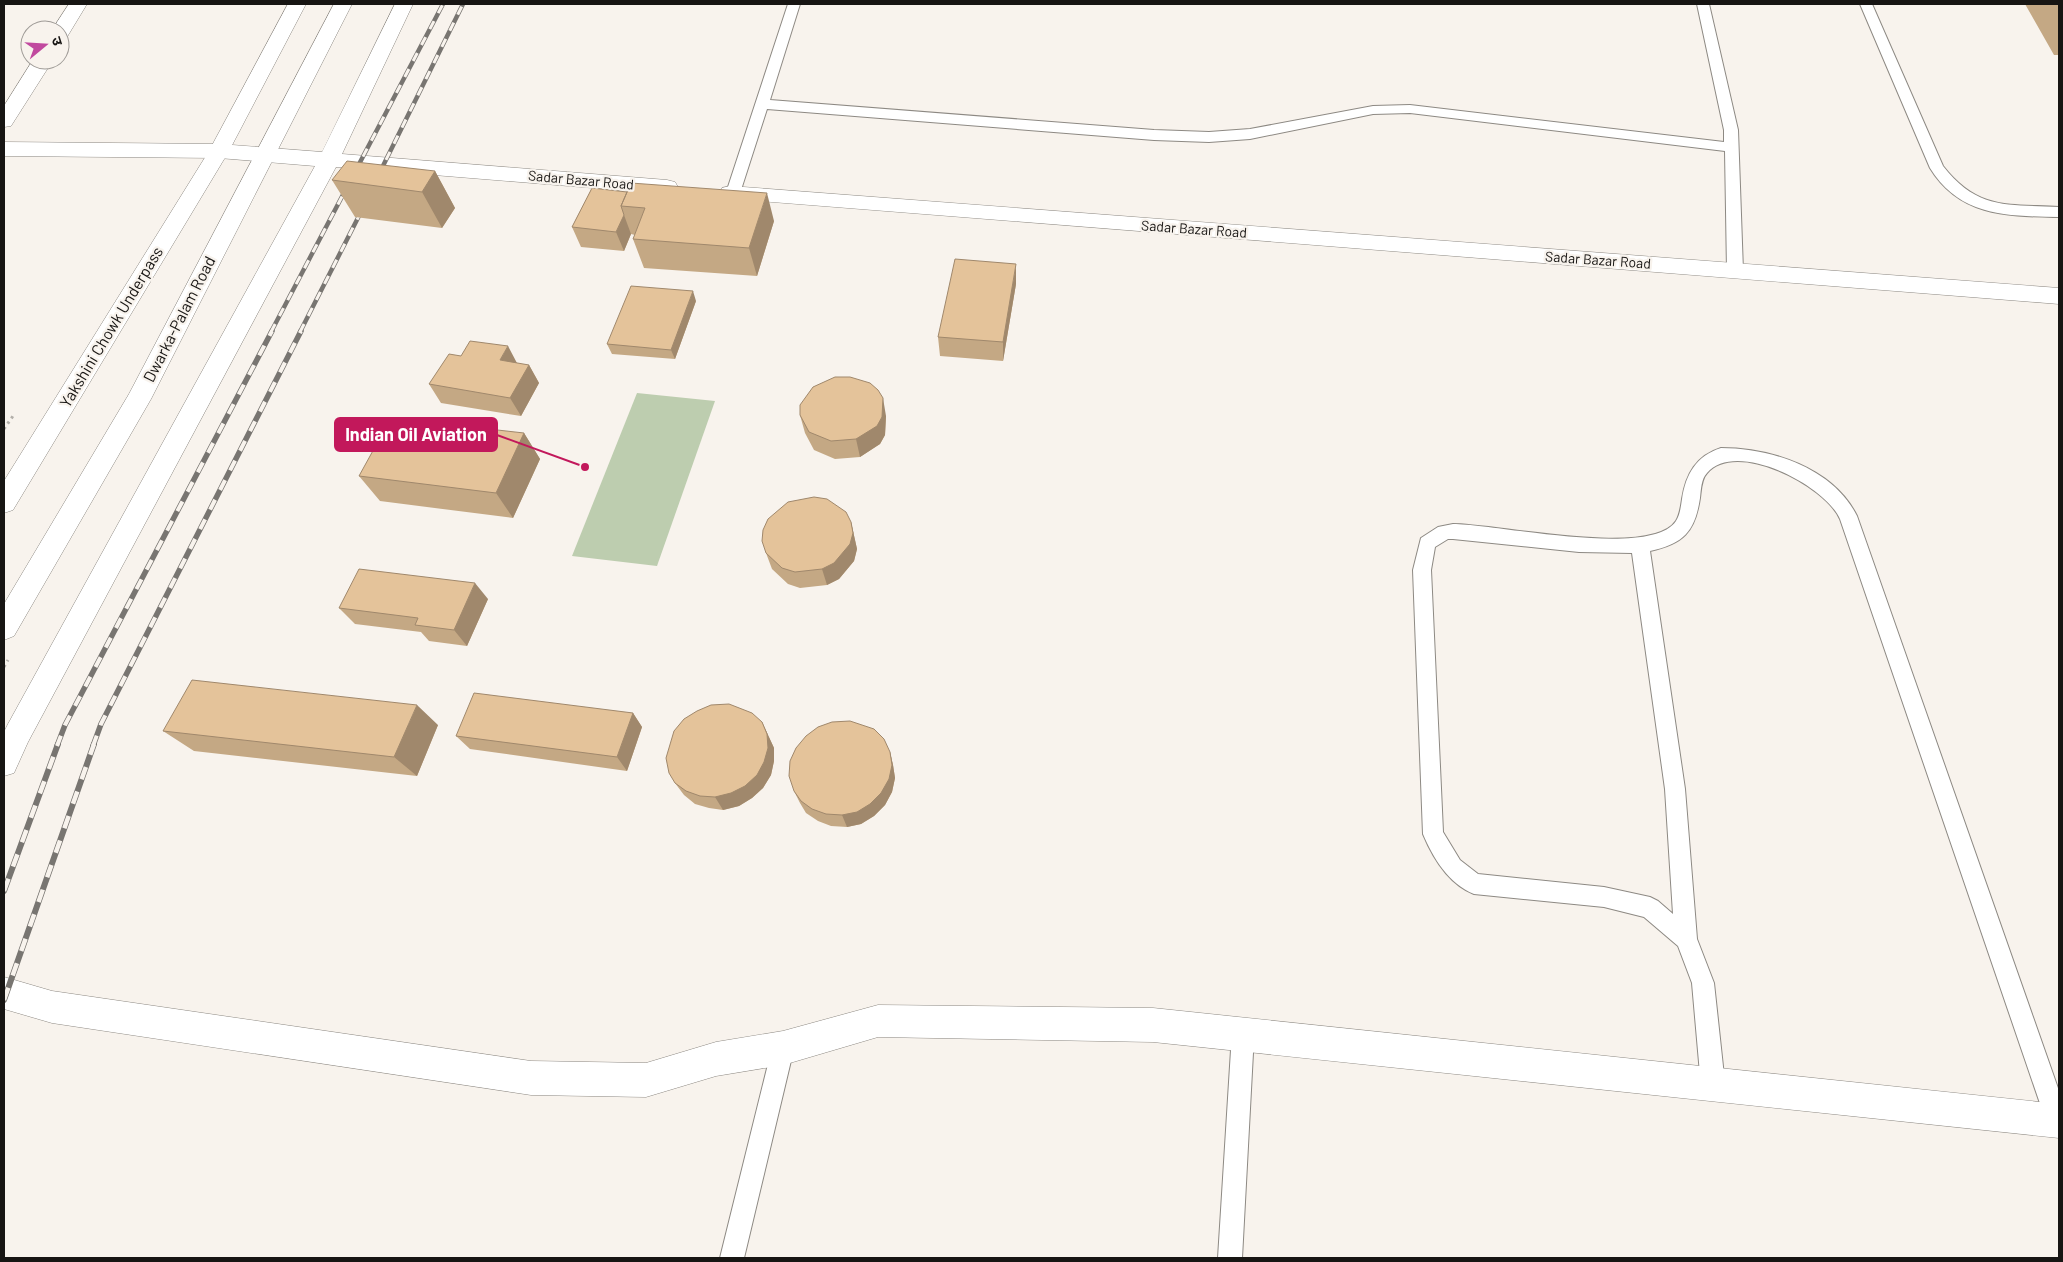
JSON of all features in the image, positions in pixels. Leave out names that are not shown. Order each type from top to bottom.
[{"type":"street","points":[[68,20],[78,4]]},
{"type":"street","points":[[219,151],[296,4]]},
{"type":"street","name":"Dwarka-Palam Road","points":[[4,628],[138,399],[343,4]]},
{"type":"street","points":[[4,763],[18,733],[329,160],[404,4]]},
{"type":"street","points":[[4,121],[36,70]]},
{"type":"street","name":"Sadar Bazar Road","points":[[4,149],[219,151],[684,189]]},
{"type":"street","name":"Yakshini Chowk Underpass","points":[[4,503],[219,151]]},
{"type":"street","name":"Sadar Bazar Road","points":[[723,192],[2059,296]]},
{"type":"street","points":[[4,993],[52,1007],[531,1078],[646,1080],[716,1059],[783,1048],[878,1021],[1153,1025],[2059,1121]]},
{"type":"lane","points":[[723,192],[761,104],[794,4]]},
{"type":"lane","points":[[1702,4],[1731,130],[1735,271]]},
{"type":"lane","points":[[1866,4],[1937,168],[1948,186],[1966,199],[1987,206],[2059,212]]},
{"type":"lane","points":[[761,104],[1154,135],[1209,137],[1250,134],[1373,110],[1410,110],[1731,147]]},
{"type":"lane","points":[[1686,939],[1650,908],[1604,897],[1474,884],[1453,867],[1433,834],[1422,570],[1427,543],[1445,532],[1475,533],[1610,547],[1662,541],[1681,531],[1689,514],[1693,480],[1702,465],[1720,455],[1756,457],[1792,468],[1826,490],[1842,506],[1858,540],[2059,1121]]},
{"type":"lane","points":[[1640,545],[1675,789],[1686,939],[1703,984],[1713,1085]]},
{"type":"lane","points":[[1230,1258],[1243,1034]]},
{"type":"lane","points":[[732,1258],[783,1048]]},
{"type":"green space","points":[[637,393],[715,401],[657,566],[572,556]]},
{"type":"building","points":[[347,161],[435,171],[422,192],[332,180]]},
{"type":"building","points":[[631,183],[767,193],[749,248],[633,239],[645,208],[621,206]]},
{"type":"building","points":[[592,188],[627,192],[621,206],[624,215],[616,232],[572,227]]},
{"type":"building","points":[[955,259],[1016,264],[1003,342],[938,337]]},
{"type":"building","points":[[631,286],[693,291],[671,350],[607,344]]},
{"type":"building","points":[[470,341],[508,346],[500,360],[529,365],[510,398],[429,384],[449,354],[461,356]]},
{"type":"building","points":[[835,377],[850,377],[870,383],[883,398],[882,417],[877,426],[856,439],[831,441],[809,432],[800,415],[800,405],[813,387]]},
{"type":"building","points":[[391,418],[524,433],[496,493],[359,476]]},
{"type":"building","points":[[814,497],[827,499],[846,512],[851,522],[853,533],[850,544],[834,563],[822,569],[795,572],[782,568],[766,553],[762,541],[763,530],[768,519],[788,502]]},
{"type":"building","points":[[359,569],[475,583],[454,630],[415,625],[418,618],[339,608]]},
{"type":"building","points":[[192,680],[417,705],[394,757],[163,731]]},
{"type":"building","points":[[474,693],[633,713],[617,757],[456,736]]},
{"type":"building","points":[[729,704],[752,713],[762,722],[767,734],[768,748],[764,762],[757,775],[745,786],[731,793],[715,797],[700,796],[686,791],[675,783],[669,773],[666,758],[674,731],[684,719],[697,711],[711,705]]},
{"type":"building","points":[[850,721],[874,729],[884,739],[890,752],[892,765],[889,779],[881,793],[870,804],[857,812],[842,815],[826,814],[812,809],[801,801],[794,791],[789,776],[790,761],[796,748],[806,736],[818,727],[832,722]]},
{"type":"railway","points":[[271,332],[443,4]]},
{"type":"railway","points":[[378,176],[463,4]]},
{"type":"railway","points":[[300,332],[364,206]]},
{"type":"railway","points":[[57,746],[65,725],[272,331]]},
{"type":"railway","points":[[93,746],[101,724],[301,331]]},
{"type":"railway","points":[[4,891],[58,744]]},
{"type":"railway","points":[[4,1000],[94,744]]},
{"type":"place","name":"Indian Oil Aviation","points":[[585,467]]}]
